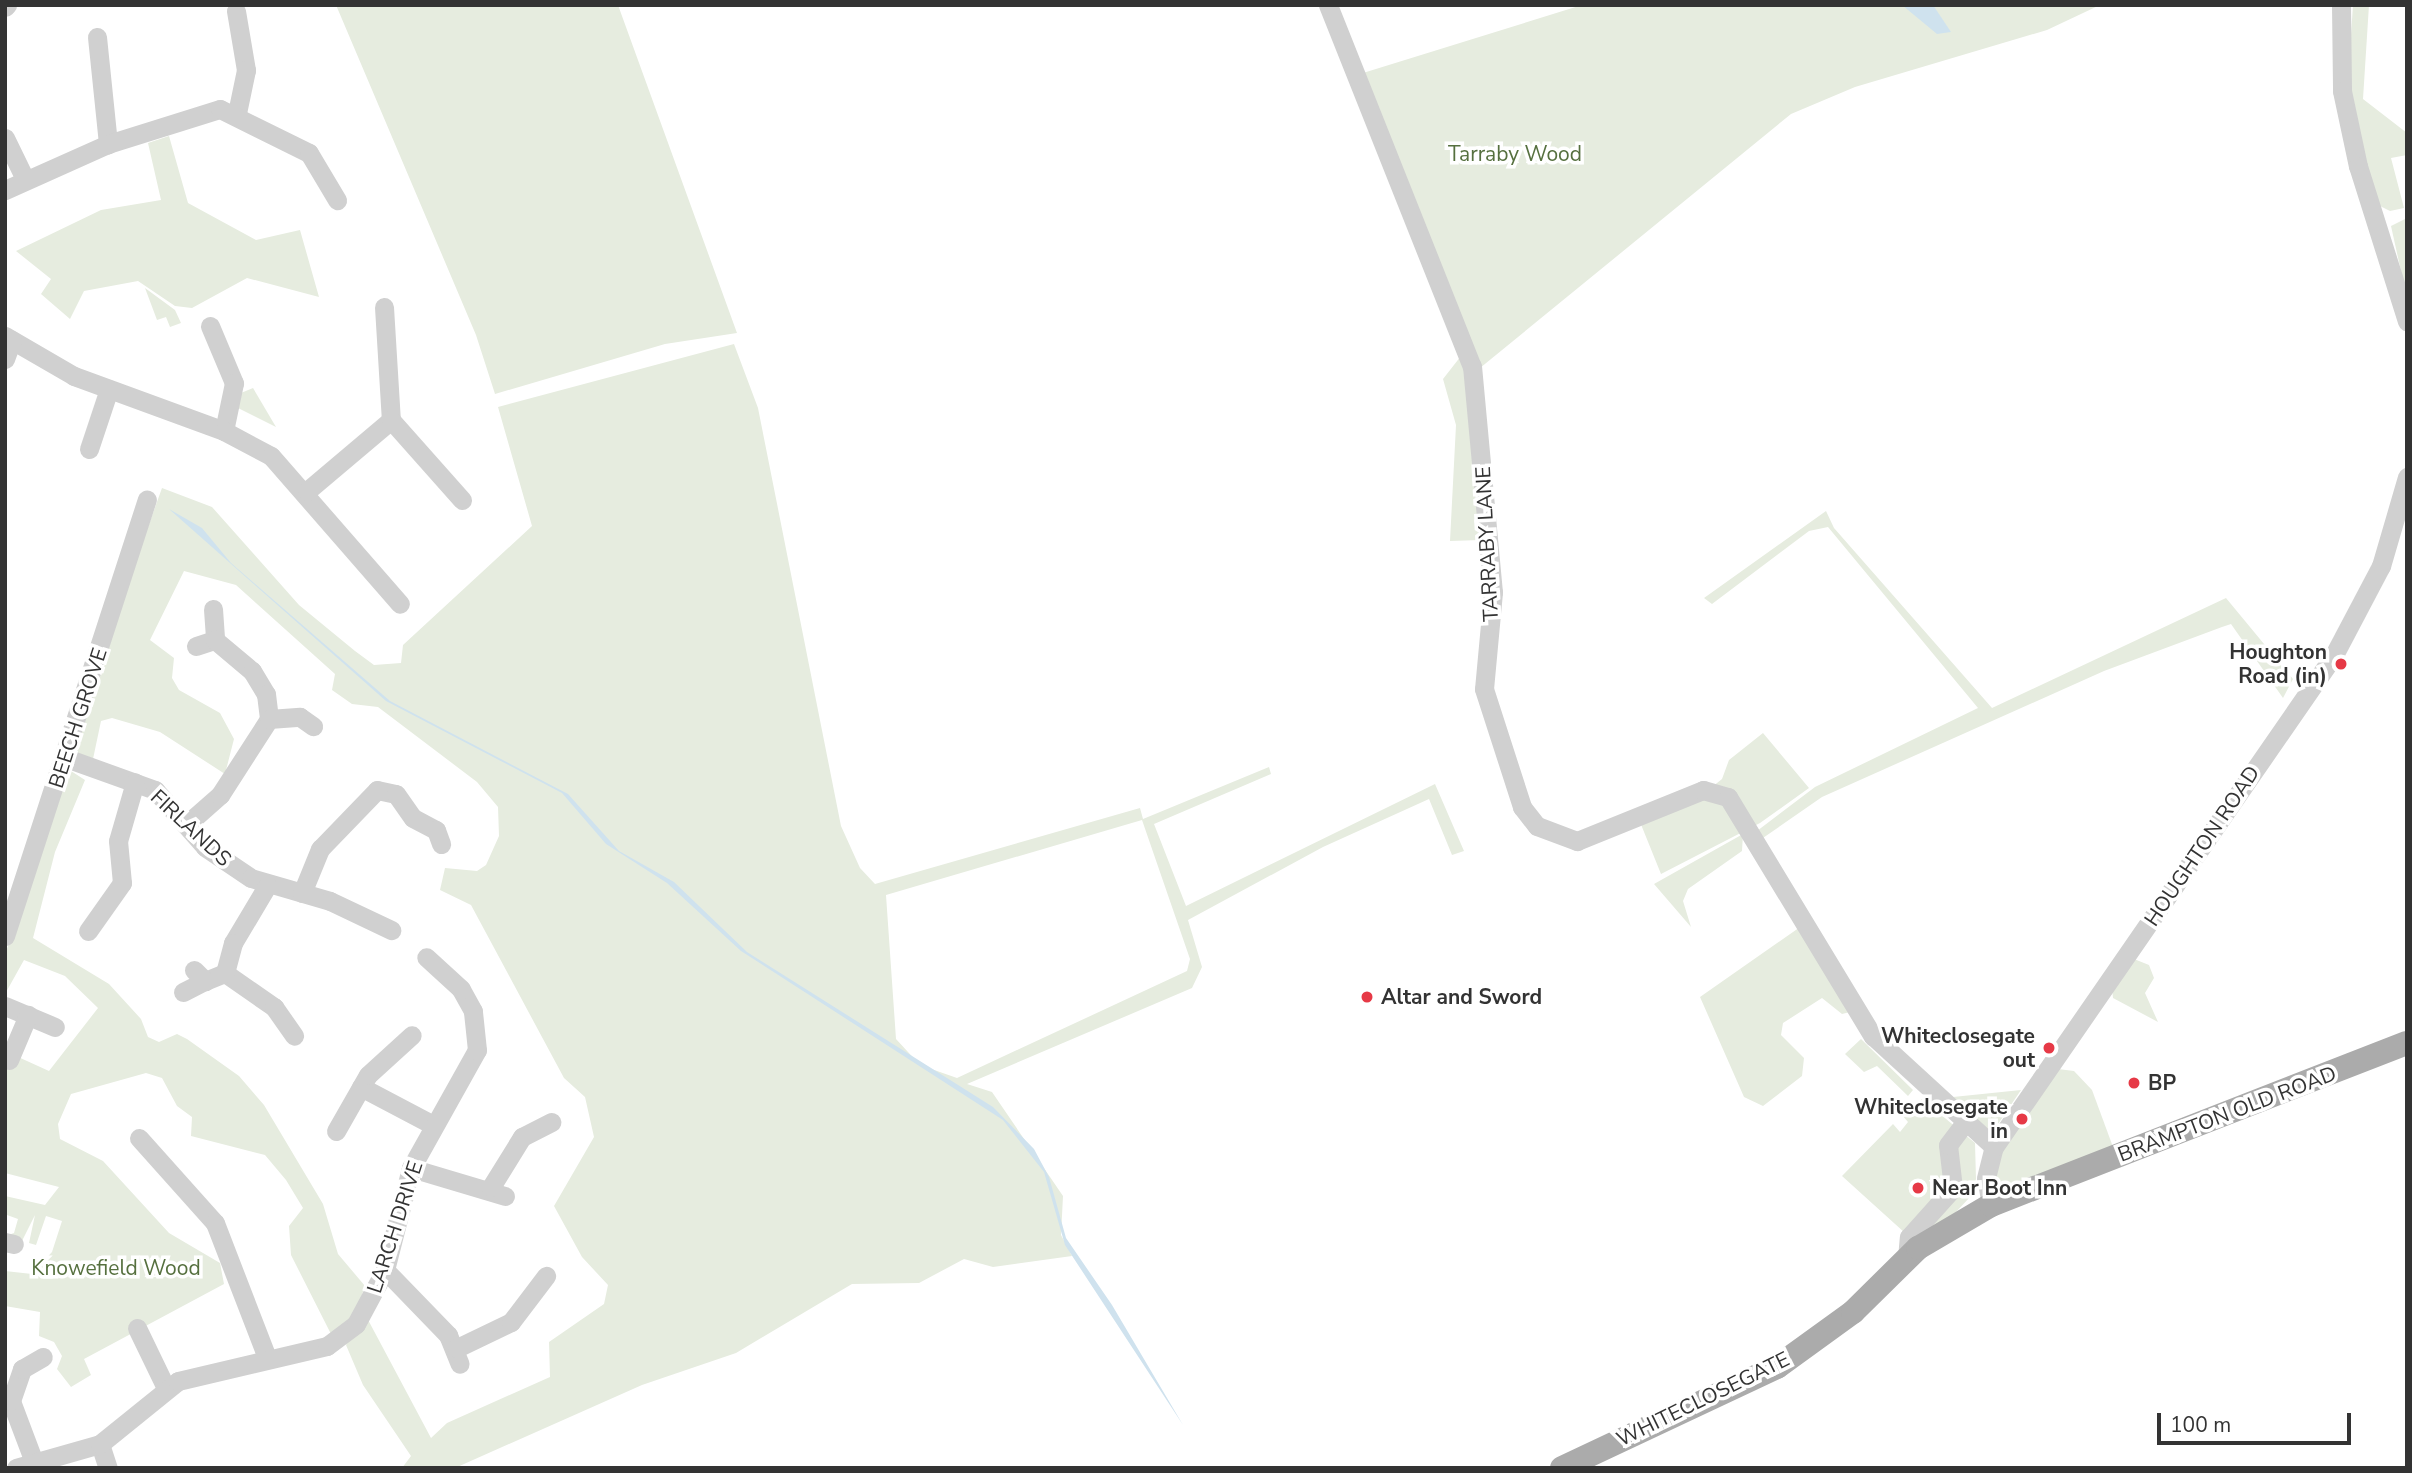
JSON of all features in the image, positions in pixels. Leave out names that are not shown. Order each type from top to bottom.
[{"type":"main road","name":"BRAMPTON OLD ROAD","points":[[2047,1185],[2407,1043]]},
{"type":"main road","name":"WHITECLOSEGATE","points":[[1562,1468],[1777,1367],[1853,1311],[1907,1258],[1991,1205],[2047,1185]]},
{"type":"street","name":"TARRABY LANE","points":[[1328,5],[1472,366],[1493,592],[1484,689],[1522,807],[1537,826],[1577,841],[1703,790],[1728,797],[1873,1036],[1964,1124],[1994,1147]]},
{"type":"street","points":[[2341,5],[2342,91],[2358,166],[2407,321]]},
{"type":"street","points":[[236,11],[246,70],[237,113]]},
{"type":"street","points":[[97,37],[108,144]]},
{"type":"street","points":[[5,190],[108,144],[206,111],[237,113],[309,153],[337,200]]},
{"type":"street","points":[[5,138],[25,179]]},
{"type":"street","points":[[384,307],[391,420],[462,500]]},
{"type":"street","points":[[210,326],[234,383],[223,431]]},
{"type":"street","points":[[7,345],[109,389],[223,431],[271,456],[307,491],[400,604]]},
{"type":"street","points":[[89,449],[109,389]]},
{"type":"street","points":[[307,491],[391,420]]},
{"type":"street","name":"HOUGHTON ROAD","points":[[1991,1205],[1986,1178],[1994,1147],[2334,655],[2381,566],[2407,477]]},
{"type":"street","name":"BEECH GROVE","points":[[5,936],[66,758],[147,500]]},
{"type":"street","points":[[187,824],[220,795],[269,719],[262,683],[205,643],[213,609]]},
{"type":"street","points":[[269,719],[300,717],[313,726]]},
{"type":"street","name":"FIRLANDS","points":[[66,758],[155,790],[218,858],[267,886],[302,894],[391,930]]},
{"type":"street","points":[[88,931],[122,883],[118,841],[135,782]]},
{"type":"street","points":[[302,894],[320,849],[370,793],[396,794],[412,818],[436,820],[441,844]]},
{"type":"street","points":[[225,973],[233,943],[267,886]]},
{"type":"street","name":"LARCH DRIVE","points":[[43,1357],[22,1369],[8,1401],[25,1465],[100,1444],[166,1388],[199,1372],[304,1353],[344,1336],[365,1311],[385,1270],[411,1168],[433,1125],[473,1063],[479,1037],[461,989],[426,957]]},
{"type":"street","points":[[184,992],[200,976],[225,973],[274,1007],[293,1036]]},
{"type":"street","points":[[5,1006],[55,1027]]},
{"type":"street","points":[[9,1060],[28,1015]]},
{"type":"street","points":[[336,1131],[360,1087],[412,1035]]},
{"type":"street","points":[[360,1087],[433,1125]]},
{"type":"street","points":[[411,1168],[498,1192],[522,1137],[551,1122]]},
{"type":"street","points":[[1907,1258],[1909,1237],[1953,1188],[1948,1145],[1964,1124]]},
{"type":"street","points":[[139,1138],[215,1223],[267,1358]]},
{"type":"street","points":[[385,1270],[459,1356],[511,1322],[549,1276]]},
{"type":"street","points":[[137,1328],[166,1388]]},
{"type":"street","points":[[100,1444],[108,1468]]},
{"type":"green space","points":[[336,5],[618,5],[737,333],[665,344],[495,394],[476,335]]},
{"type":"green space","name":"Tarraby Wood","points":[[1582,5],[2100,5],[2047,30],[1855,87],[1791,114],[1480,368],[1363,73]]},
{"type":"green space","points":[[2353,5],[2369,5],[2363,99],[2407,133],[2407,155],[2391,158],[2404,208],[2390,211],[2378,205],[2369,178],[2348,79]]},
{"type":"green space","points":[[169,136],[188,203],[256,240],[300,230],[319,297],[247,278],[192,308],[175,306],[138,281],[84,291],[70,319],[41,294],[51,279],[16,251],[101,210],[161,200],[148,143]]},
{"type":"green space","points":[[2407,218],[2407,298],[2391,226]]},
{"type":"green space","points":[[145,288],[175,310],[181,323],[170,327],[166,317],[157,320]]},
{"type":"green space","points":[[734,344],[758,408],[841,826],[860,868],[875,884],[1140,808],[1143,819],[1269,767],[1271,774],[1154,824],[1186,906],[1435,784],[1464,851],[1452,855],[1429,799],[1323,847],[1188,920],[1202,967],[1192,988],[967,1084],[992,1092],[1063,1196],[1061,1235],[1072,1256],[993,1267],[964,1259],[919,1283],[852,1284],[736,1353],[642,1385],[455,1468],[402,1468],[411,1456],[363,1385],[346,1345],[366,1316],[431,1438],[447,1423],[550,1377],[549,1342],[604,1304],[608,1285],[582,1257],[554,1206],[594,1137],[585,1097],[564,1078],[471,905],[440,890],[445,868],[477,871],[486,865],[499,836],[498,807],[477,782],[378,707],[352,704],[332,690],[335,674],[236,585],[184,571],[150,640],[174,658],[172,678],[179,690],[220,713],[234,739],[225,774],[160,732],[112,718],[101,721],[93,759],[74,759],[82,711],[162,488],[212,507],[299,605],[374,665],[401,663],[403,645],[532,526],[498,407]],"holes":[[[1142,820],[1190,959],[1187,971],[957,1078],[920,1065],[896,1039],[886,895]]]},
{"type":"green space","points":[[1461,356],[1472,391],[1481,540],[1450,541],[1456,425],[1443,379]]},
{"type":"green space","points":[[253,388],[276,427],[238,408],[241,393]]},
{"type":"green space","points":[[1826,511],[1834,528],[1992,708],[2226,598],[2293,679],[2283,698],[2231,624],[2104,671],[1822,797],[1760,840],[1757,831],[1815,787],[1978,708],[1828,527],[1809,531],[1712,604],[1704,598]]},
{"type":"green space","points":[[1763,733],[1809,788],[1760,823],[1661,874],[1640,822],[1707,791],[1722,779],[1729,760]]},
{"type":"green space","name":"Knowefield Wood","points":[[71,771],[85,780],[55,852],[33,938],[109,984],[141,1019],[148,1037],[159,1042],[177,1034],[187,1039],[239,1076],[264,1105],[323,1204],[338,1254],[365,1286],[354,1318],[332,1336],[291,1255],[289,1226],[303,1208],[286,1180],[265,1155],[191,1136],[192,1117],[177,1106],[162,1078],[146,1073],[71,1094],[58,1124],[60,1139],[103,1161],[169,1233],[220,1263],[224,1284],[84,1359],[91,1375],[71,1387],[57,1369],[62,1356],[54,1342],[39,1336],[40,1312],[5,1306],[5,1271],[32,1274],[52,1252],[62,1221],[46,1216],[36,1245],[29,1243],[35,1215],[22,1241],[5,1236],[14,1233],[18,1219],[7,1215],[5,1196],[45,1205],[59,1187],[5,1173],[5,1043],[16,1056],[49,1071],[98,1008],[65,976],[24,960],[5,994],[5,955],[64,774]]},
{"type":"green space","points":[[1743,834],[1742,851],[1688,889],[1683,901],[1691,927],[1654,884]]},
{"type":"green space","points":[[1803,925],[1850,1012],[1842,1014],[1822,998],[1783,1023],[1781,1035],[1804,1058],[1802,1076],[1763,1106],[1744,1097],[1700,997]]},
{"type":"green space","points":[[2134,959],[2149,965],[2154,978],[2145,993],[2158,1022],[2113,998],[2112,989]]},
{"type":"green space","points":[[1861,1039],[1913,1090],[1908,1096],[1877,1066],[1864,1072],[1845,1054]]},
{"type":"green space","points":[[1910,1060],[1953,1097],[2021,1090],[1992,1133]]},
{"type":"green space","points":[[2058,1069],[2074,1071],[2092,1090],[2113,1147],[2001,1189],[1994,1178],[2000,1151]]},
{"type":"green space","points":[[1922,1099],[1975,1143],[1976,1179],[1971,1196],[1956,1212],[1925,1232],[1905,1233],[1842,1176],[1893,1124],[1900,1132],[1908,1122],[1902,1115]]},
{"type":"water","points":[[1902,5],[1933,5],[1951,32],[1937,34]]},
{"type":"water","points":[[169,509],[202,528],[231,563],[390,701],[568,794],[619,851],[674,882],[747,952],[993,1107],[1034,1149],[1049,1177],[1066,1238],[1112,1305],[1183,1425],[1065,1245],[1044,1172],[1003,1120],[741,951],[667,883],[606,844],[562,793],[386,701]]},
{"type":"place","name":"Houghton Road (in)","points":[[2341,664]]},
{"type":"place","name":"Altar and Sword","points":[[1367,997]]},
{"type":"place","name":"Whiteclosegate out","points":[[2049,1048]]},
{"type":"place","name":"BP","points":[[2134,1083]]},
{"type":"place","name":"Whiteclosegate in","points":[[2022,1119]]},
{"type":"place","name":"Near Boot Inn","points":[[1918,1188]]}]
